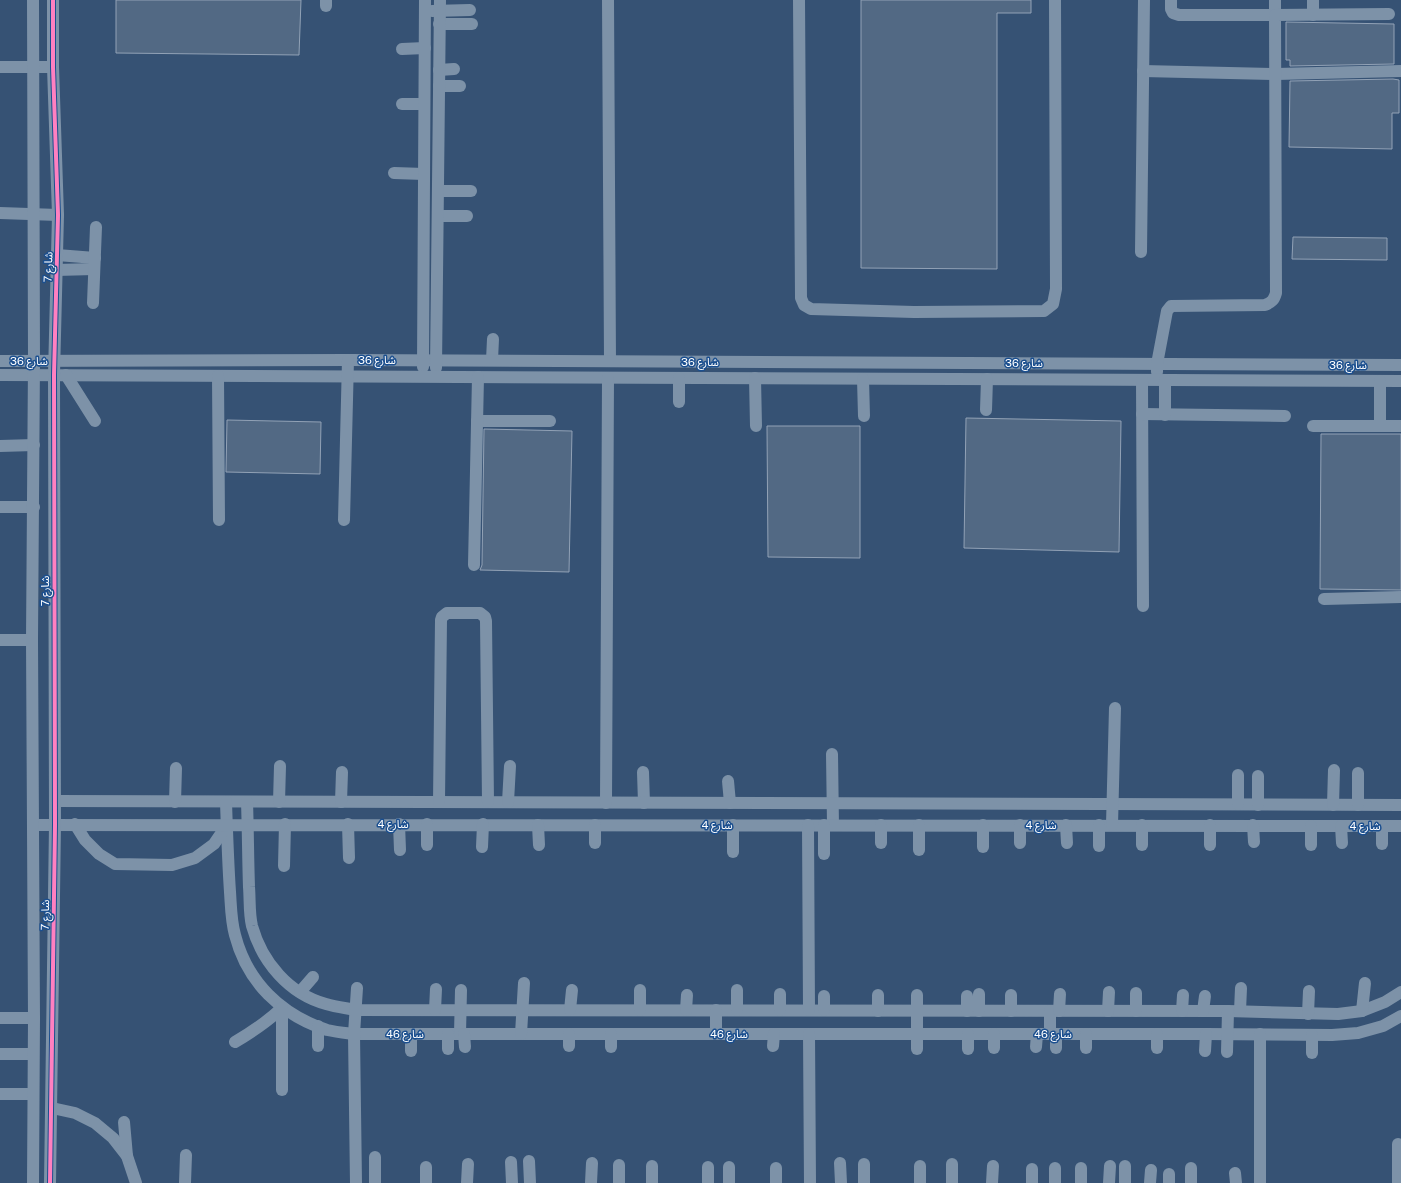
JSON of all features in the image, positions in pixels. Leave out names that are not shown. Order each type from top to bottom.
[{"type":"street","name":"شارع 7","points":[[33,0],[33,1183]]},
{"type":"street","name":"شارع 7","points":[[50,1183],[55,824],[54,361],[58,215],[53,67],[53,0]]},
{"type":"street","points":[[608,0],[610,361]]},
{"type":"street","points":[[799,0],[800,298],[804,305],[811,309],[914,312],[1044,311],[1053,304],[1056,289],[1055,0]]},
{"type":"street","points":[[1141,252],[1144,0]]},
{"type":"street","points":[[1171,0],[1171,9],[1176,15],[1389,14]]},
{"type":"street","points":[[1165,415],[1161,380],[1157,364],[1169,307],[1265,305],[1272,303],[1276,293],[1275,0]]},
{"type":"street","points":[[1313,0],[1313,15]]},
{"type":"street","points":[[423,377],[425,5],[470,10]]},
{"type":"street","points":[[436,377],[440,6]]},
{"type":"street","points":[[440,24],[472,24]]},
{"type":"street","points":[[402,49],[425,48]]},
{"type":"street","points":[[0,67],[53,67]]},
{"type":"street","points":[[439,70],[454,69]]},
{"type":"street","points":[[1143,71],[1276,74],[1401,71]]},
{"type":"street","points":[[439,86],[460,86]]},
{"type":"street","points":[[402,104],[424,104]]},
{"type":"street","points":[[424,156],[438,156]]},
{"type":"street","points":[[394,173],[424,174]]},
{"type":"street","points":[[438,191],[471,191]]},
{"type":"street","points":[[0,213],[58,215]]},
{"type":"street","points":[[438,216],[467,216]]},
{"type":"street","points":[[93,304],[96,227]]},
{"type":"street","points":[[57,256],[94,263]]},
{"type":"street","points":[[56,270],[94,263]]},
{"type":"street","points":[[492,360],[493,339]]},
{"type":"street","points":[[344,520],[348,360]]},
{"type":"street","name":"شارع 36","points":[[0,361],[492,360],[1401,365]]},
{"type":"street","name":"شارع 36","points":[[0,375],[1401,381]]},
{"type":"street","points":[[66,375],[95,421]]},
{"type":"street","points":[[218,376],[219,520]]},
{"type":"street","points":[[474,565],[478,377]]},
{"type":"street","points":[[606,803],[608,378]]},
{"type":"street","points":[[679,378],[679,402]]},
{"type":"street","points":[[755,378],[756,426]]},
{"type":"street","points":[[863,379],[864,416]]},
{"type":"street","points":[[986,379],[986,410]]},
{"type":"street","points":[[1142,380],[1143,606]]},
{"type":"street","points":[[1380,381],[1380,426]]},
{"type":"street","points":[[1142,414],[1285,416]]},
{"type":"street","points":[[477,421],[550,421]]},
{"type":"street","points":[[1313,426],[1401,426]]},
{"type":"street","points":[[0,446],[34,445]]},
{"type":"street","points":[[0,507],[34,507]]},
{"type":"street","points":[[1324,599],[1401,597]]},
{"type":"street","points":[[438,802],[441,620],[447,613],[480,613],[485,617],[486,621],[488,802]]},
{"type":"street","points":[[0,640],[32,640]]},
{"type":"street","points":[[1112,825],[1115,708]]},
{"type":"street","points":[[824,854],[832,803],[832,754]]},
{"type":"street","points":[[279,802],[280,766]]},
{"type":"street","points":[[508,802],[510,766]]},
{"type":"street","points":[[175,802],[176,768]]},
{"type":"street","points":[[1333,805],[1334,770]]},
{"type":"street","points":[[341,802],[342,772]]},
{"type":"street","points":[[644,772],[644,803]]},
{"type":"street","points":[[1358,773],[1358,805]]},
{"type":"street","points":[[1238,775],[1238,804]]},
{"type":"street","points":[[1258,776],[1258,805]]},
{"type":"street","points":[[728,780],[730,803]]},
{"type":"street","name":"شارع 4","points":[[55,801],[1401,805]]},
{"type":"street","name":"شارع 46","points":[[226,802],[234,934],[244,962],[256,981],[282,1008],[304,1021],[329,1030],[354,1034],[458,1034],[497,1040],[521,1034],[551,1040],[569,1040],[611,1034],[661,1040],[700,1039],[716,1034],[809,1034],[847,1039],[878,1038],[917,1034],[1086,1034],[1136,1040],[1157,1034],[1332,1035],[1358,1033],[1383,1026],[1401,1016]]},
{"type":"street","points":[[247,802],[250,902],[252,925],[259,946],[271,966],[286,982],[300,992],[326,1004],[356,1010],[1234,1011],[1338,1014],[1362,1011],[1384,1002],[1401,992]]},
{"type":"street","points":[[659,803],[659,825]]},
{"type":"street","points":[[968,804],[968,825]]},
{"type":"street","points":[[75,824],[85,840],[99,854],[115,864],[172,865],[195,858],[214,844],[227,825]]},
{"type":"street","points":[[284,866],[285,824]]},
{"type":"street","points":[[348,824],[349,858]]},
{"type":"street","points":[[399,824],[400,850]]},
{"type":"street","points":[[427,824],[427,845]]},
{"type":"street","points":[[482,847],[483,824]]},
{"type":"street","points":[[538,824],[540,845]]},
{"type":"street","points":[[595,824],[595,843]]},
{"type":"street","name":"شارع 4","points":[[33,825],[595,824],[1401,826]]},
{"type":"street","points":[[733,825],[733,852]]},
{"type":"street","points":[[808,825],[809,1010]]},
{"type":"street","points":[[881,825],[881,843]]},
{"type":"street","points":[[919,825],[919,850]]},
{"type":"street","points":[[983,825],[983,847]]},
{"type":"street","points":[[1020,825],[1020,843]]},
{"type":"street","points":[[1066,825],[1067,843]]},
{"type":"street","points":[[1099,825],[1099,846]]},
{"type":"street","points":[[1142,825],[1142,845]]},
{"type":"street","points":[[1210,825],[1210,845]]},
{"type":"street","points":[[1253,825],[1254,842]]},
{"type":"street","points":[[1311,826],[1311,845]]},
{"type":"street","points":[[1341,826],[1342,843]]},
{"type":"street","points":[[1382,826],[1382,844]]},
{"type":"street","points":[[300,992],[312,977]]},
{"type":"street","points":[[521,1034],[524,983]]},
{"type":"street","points":[[1362,1011],[1365,983]]},
{"type":"street","points":[[356,1183],[354,1034],[357,988]]},
{"type":"street","points":[[1227,1052],[1228,1034],[1241,988]]},
{"type":"street","points":[[435,1010],[436,989]]},
{"type":"street","points":[[448,1049],[458,1034],[461,1010],[461,990]]},
{"type":"street","points":[[570,1010],[572,990]]},
{"type":"street","points":[[640,990],[640,1010]]},
{"type":"street","points":[[737,990],[737,1010]]},
{"type":"street","points":[[1308,1014],[1309,991]]},
{"type":"street","points":[[1108,1011],[1109,992]]},
{"type":"street","points":[[1136,993],[1136,1011]]},
{"type":"street","points":[[780,994],[780,1010]]},
{"type":"street","points":[[1056,1048],[1053,1034],[1054,1011],[1060,994]]},
{"type":"street","points":[[686,1010],[687,995]]},
{"type":"street","points":[[878,995],[878,1011]]},
{"type":"street","points":[[917,995],[917,1049]]},
{"type":"street","points":[[967,1011],[973,995],[979,1011]]},
{"type":"street","points":[[1011,995],[1011,1011]]},
{"type":"street","points":[[1182,1011],[1183,995]]},
{"type":"street","points":[[824,996],[824,1010]]},
{"type":"street","points":[[1204,1011],[1205,996]]},
{"type":"street","points":[[235,1042],[268,1021],[282,1008]]},
{"type":"street","points":[[282,1008],[282,1090]]},
{"type":"street","points":[[716,1010],[716,1034]]},
{"type":"street","points":[[0,1018],[34,1018]]},
{"type":"street","points":[[318,1026],[318,1046]]},
{"type":"street","points":[[411,1034],[411,1051]]},
{"type":"street","points":[[458,1034],[464,1047]]},
{"type":"street","points":[[611,1034],[611,1047]]},
{"type":"street","points":[[773,1046],[774,1034]]},
{"type":"street","points":[[809,1034],[810,1183]]},
{"type":"street","points":[[968,1034],[968,1049]]},
{"type":"street","points":[[994,1034],[994,1048]]},
{"type":"street","points":[[1036,1034],[1036,1047]]},
{"type":"street","points":[[1086,1034],[1086,1048]]},
{"type":"street","points":[[1157,1034],[1157,1048]]},
{"type":"street","points":[[1205,1051],[1206,1034]]},
{"type":"street","points":[[1260,1034],[1260,1183]]},
{"type":"street","points":[[1312,1035],[1312,1053]]},
{"type":"street","points":[[0,1054],[33,1054]]},
{"type":"street","points":[[0,1094],[33,1094]]},
{"type":"street","points":[[52,1108],[75,1113],[96,1123],[113,1138],[127,1156]]},
{"type":"street","points":[[124,1122],[127,1156],[136,1183]]},
{"type":"street","points":[[1398,1144],[1398,1183]]},
{"type":"street","points":[[185,1183],[186,1155]]},
{"type":"street","points":[[375,1157],[375,1183]]},
{"type":"street","points":[[529,1161],[530,1183]]},
{"type":"street","points":[[511,1162],[512,1183]]},
{"type":"street","points":[[591,1183],[592,1163]]},
{"type":"street","points":[[840,1163],[841,1183]]},
{"type":"street","points":[[467,1183],[468,1164]]},
{"type":"street","points":[[864,1164],[864,1183]]},
{"type":"street","points":[[952,1164],[952,1183]]},
{"type":"street","points":[[619,1165],[619,1183]]},
{"type":"street","points":[[652,1166],[652,1183]]},
{"type":"street","points":[[920,1166],[920,1183]]},
{"type":"street","points":[[992,1183],[993,1166]]},
{"type":"street","points":[[1110,1166],[1110,1183]]},
{"type":"street","points":[[1124,1183],[1125,1166]]},
{"type":"street","points":[[426,1167],[426,1183]]},
{"type":"street","points":[[708,1167],[708,1183]]},
{"type":"street","points":[[729,1167],[730,1183]]},
{"type":"street","points":[[776,1168],[776,1183]]},
{"type":"street","points":[[1055,1168],[1055,1183]]},
{"type":"street","points":[[1081,1168],[1081,1183]]},
{"type":"street","points":[[1191,1168],[1191,1183]]},
{"type":"street","points":[[1032,1169],[1032,1183]]},
{"type":"street","points":[[1150,1183],[1151,1170]]},
{"type":"building","points":[[116,0],[301,0],[299,55],[116,53]]},
{"type":"building","points":[[861,0],[1031,0],[1031,13],[997,13],[997,269],[861,268]]},
{"type":"building","points":[[1286,22],[1394,24],[1394,64],[1290,66],[1290,60],[1286,60]]},
{"type":"building","points":[[1399,80],[1399,113],[1392,113],[1392,149],[1289,147],[1290,81]]},
{"type":"building","points":[[1293,237],[1387,238],[1387,260],[1292,259]]},
{"type":"building","points":[[966,418],[1121,421],[1119,552],[964,548]]},
{"type":"building","points":[[227,420],[321,422],[320,474],[226,472]]},
{"type":"building","points":[[767,426],[860,426],[860,558],[768,557]]},
{"type":"building","points":[[484,429],[572,431],[569,572],[480,570],[482,565]]},
{"type":"building","points":[[1321,434],[1401,434],[1401,590],[1320,589]]},
{"type":"cycle path","points":[[50,1183],[55,824],[54,375],[58,215],[53,67],[53,0]]}]
